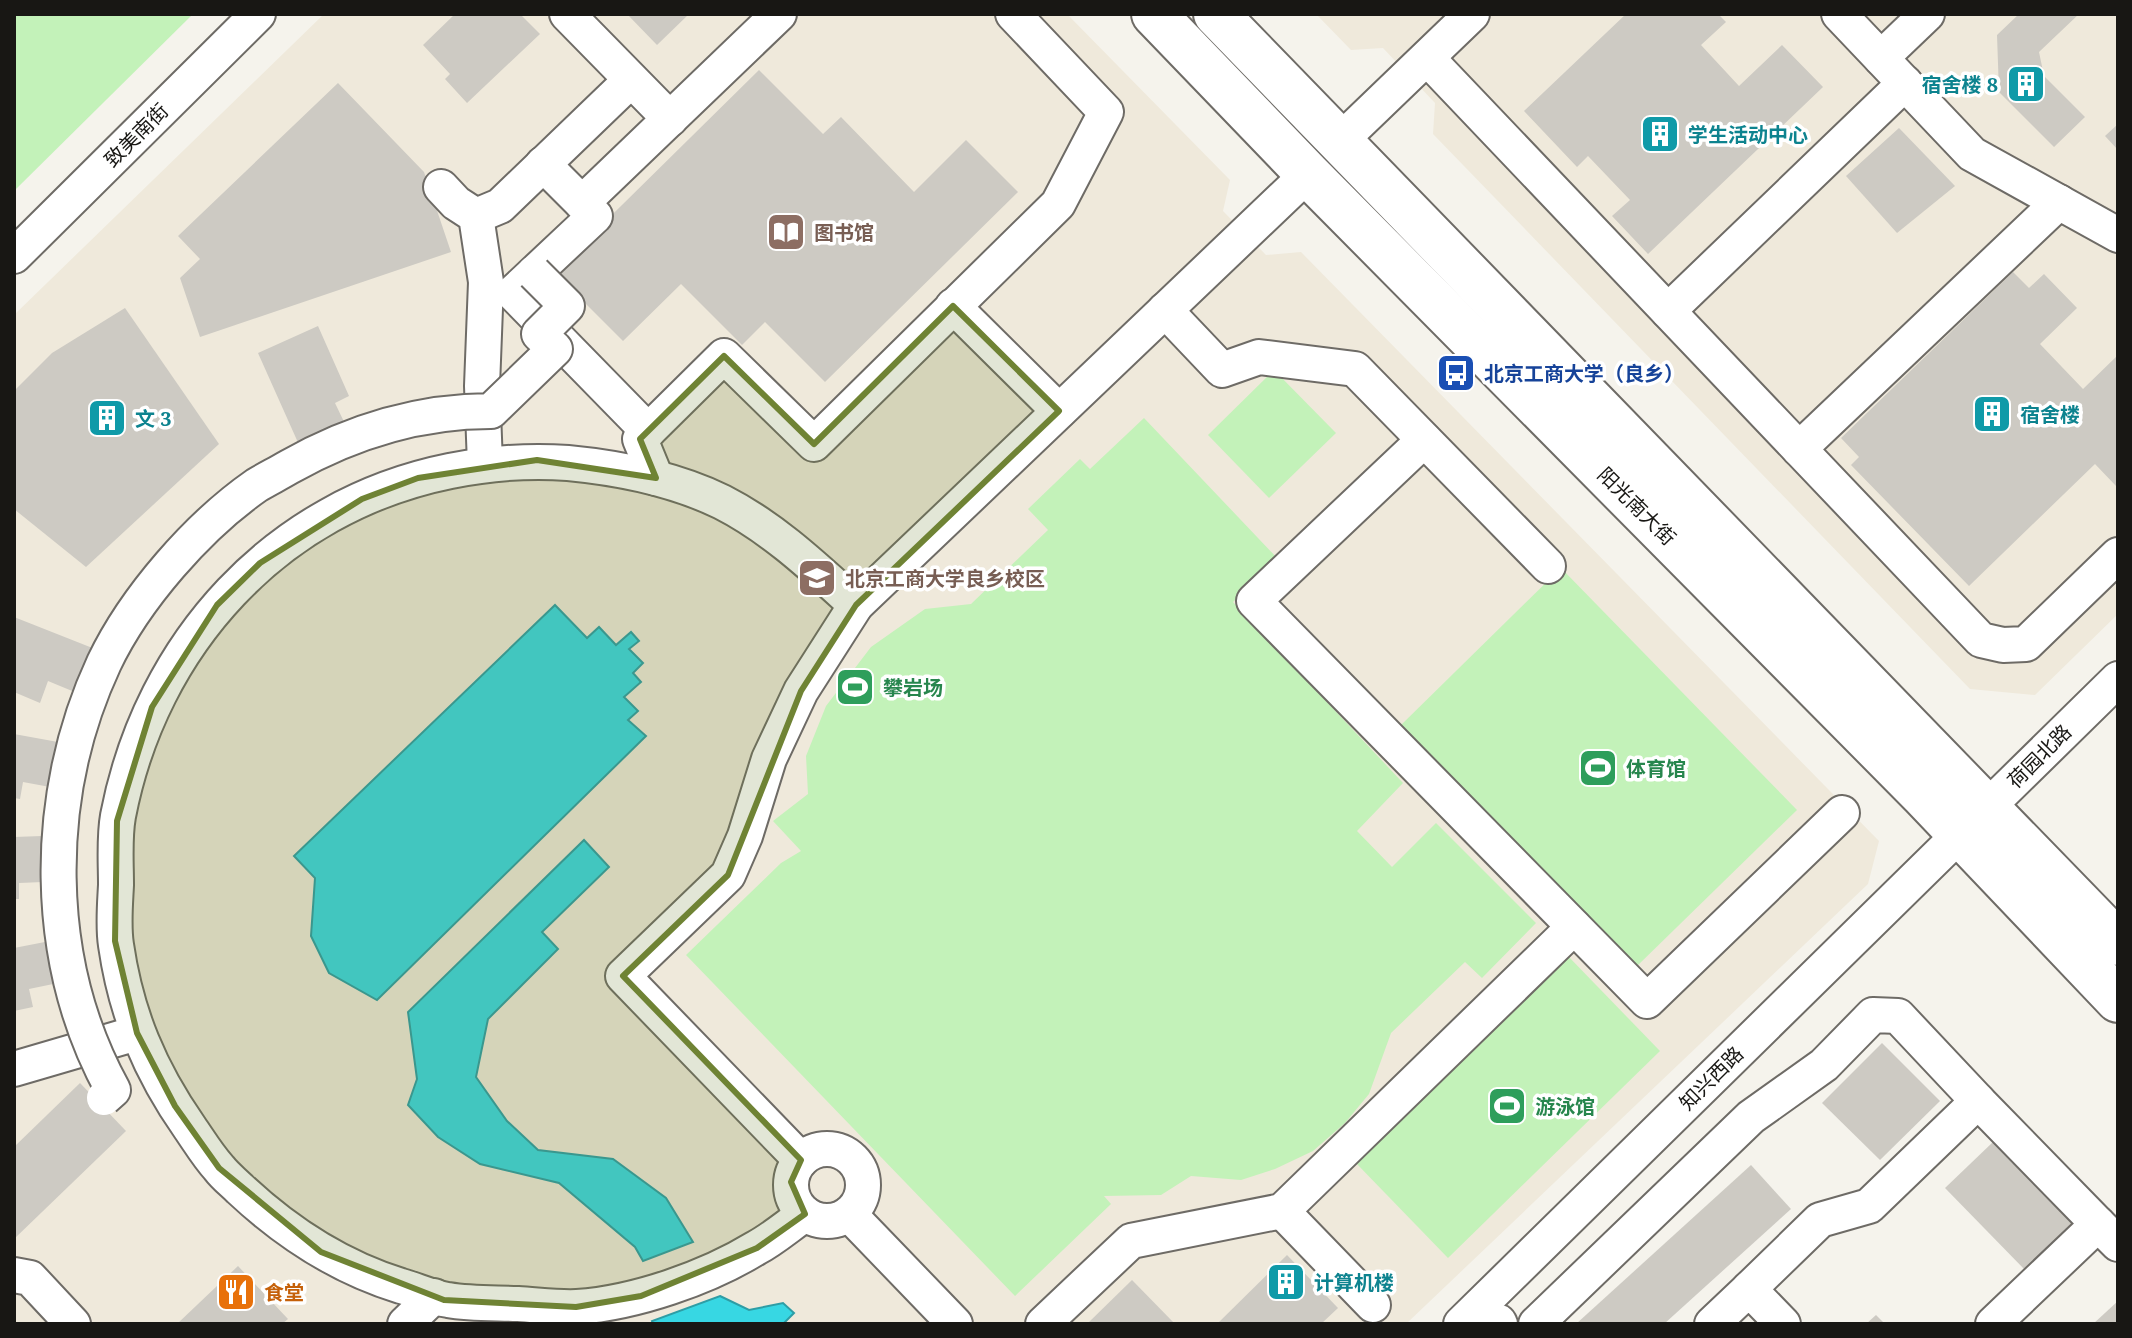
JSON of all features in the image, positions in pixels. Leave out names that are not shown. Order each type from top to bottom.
[{"type":"main road","name":"阳光南大街","points":[[1154,14],[1308,174],[1974,820],[2118,943]]},
{"type":"main road","name":"阳光南大街","points":[[1216,14],[1340,141],[1974,820],[2118,1000]]},
{"type":"street","name":"致美南街","points":[[14,256],[258,14]]},
{"type":"street","points":[[567,14],[670,119]]},
{"type":"street","points":[[582,203],[779,14]]},
{"type":"street","points":[[656,478],[640,439],[724,356],[814,444],[1058,204],[1106,112],[1013,14]]},
{"type":"street","points":[[1340,141],[1472,14]]},
{"type":"street","points":[[1839,14],[1972,154],[2118,235]]},
{"type":"street","points":[[1881,58],[1927,14]]},
{"type":"street","points":[[1427,58],[1981,640],[2003,645],[2026,644],[2118,555]]},
{"type":"street","points":[[476,216],[500,206],[631,80]]},
{"type":"street","points":[[1668,311],[1905,83]]},
{"type":"street","points":[[543,164],[595,216],[513,293],[648,431]]},
{"type":"street","points":[[801,1160],[623,976],[728,875],[745,836],[769,759],[801,691],[856,605],[1308,174]]},
{"type":"street","points":[[441,187],[456,203],[476,216],[486,282],[482,386],[485,464]]},
{"type":"street","points":[[1799,449],[2059,202]]},
{"type":"street","points":[[104,1098],[113,1090],[98,1064],[79,1012],[68,968],[58,865],[71,763],[86,706],[105,661],[127,623],[170,564],[219,516],[260,484],[312,454],[406,419],[437,413],[491,411],[555,349],[539,334],[567,306],[534,273]]},
{"type":"street","points":[[953,306],[1059,411]]},
{"type":"street","points":[[1165,310],[1222,370],[1259,357],[1355,369],[1548,566]]},
{"type":"street","points":[[1424,440],[1254,601],[1647,1001],[1842,813]]},
{"type":"street","points":[[805,1214],[757,1248],[705,1274],[641,1296],[516,1314],[444,1300],[375,1278],[321,1252],[271,1217],[219,1168],[175,1106],[147,1057],[137,1033],[115,941],[117,821],[131,761],[152,707],[180,655],[217,605],[260,563],[309,528],[362,499],[418,478],[485,464],[537,460],[598,466],[656,478],[718,500],[765,527],[856,605]]},
{"type":"street","name":"荷园北路","points":[[1974,820],[2118,679]]},
{"type":"street","name":"知兴西路","points":[[1461,1324],[1974,820]]},
{"type":"street","points":[[1043,1324],[1131,1241],[1282,1211],[1574,927]]},
{"type":"street","points":[[1536,1324],[1751,1117],[1824,1065],[1873,1015],[1898,1016],[2108,1234],[1993,1324]]},
{"type":"street","points":[[14,1069],[137,1033]]},
{"type":"street","points":[[1712,1324],[1820,1220],[1869,1206],[1978,1101]]},
{"type":"street","points":[[822,1149],[845,1154],[854,1161],[864,1182],[857,1205],[849,1214],[827,1221],[815,1219],[797,1205],[791,1182],[801,1160],[822,1149]]},
{"type":"street","points":[[1282,1211],[1373,1305]]},
{"type":"street","points":[[849,1214],[955,1324]]},
{"type":"street","points":[[14,1275],[30,1278],[73,1324]]},
{"type":"street","points":[[1749,1289],[1783,1324]]},
{"type":"street","points":[[405,1324],[434,1296]]},
{"type":"highlighted area","points":[[953,306],[1059,411],[856,605],[801,691],[728,875],[623,976],[801,1160],[791,1182],[805,1214],[757,1248],[641,1296],[576,1307],[444,1300],[321,1252],[219,1168],[175,1106],[137,1033],[115,941],[117,821],[152,707],[217,605],[260,563],[362,499],[418,478],[537,460],[656,478],[640,439],[724,356],[814,444]]},
{"type":"shaded area","name":"北京工商大学良乡校区","points":[[324,14],[1067,14],[1230,180],[1223,211],[1266,255],[1301,252],[1879,841],[1868,884],[1406,1324],[14,1324],[14,315]]},
{"type":"shaded area","points":[[1316,14],[2118,14],[2118,614],[2035,695],[1970,689],[1433,134],[1435,103],[1383,48],[1351,50]]},
{"type":"green space","points":[[14,14],[193,14],[14,191]]},
{"type":"green space","points":[[1274,370],[1336,433],[1269,498],[1208,435]]},
{"type":"green space","points":[[1144,418],[1278,559],[1233,602],[1403,783],[1357,831],[1392,867],[1436,823],[1536,923],[1482,978],[1465,962],[1391,1033],[1369,1094],[1345,1123],[1313,1151],[1275,1169],[1241,1180],[1191,1176],[1161,1195],[1104,1196],[1111,1204],[1015,1296],[686,955],[781,863],[801,851],[773,821],[808,794],[806,756],[826,706],[871,647],[925,609],[971,604],[1048,530],[1028,509],[1080,459],[1090,469]]},
{"type":"green space","name":"体育馆","points":[[1561,568],[1797,810],[1635,968],[1400,726]]},
{"type":"green space","name":"游泳馆","points":[[1566,954],[1660,1051],[1448,1258],[1354,1161]]},
{"type":"water","points":[[555,605],[587,638],[599,627],[616,645],[631,632],[639,641],[629,649],[643,663],[633,673],[641,682],[624,697],[638,711],[628,720],[646,736],[377,1000],[329,973],[311,936],[315,878],[294,856]]},
{"type":"water","points":[[584,840],[609,867],[542,932],[558,949],[488,1019],[476,1077],[507,1121],[538,1150],[613,1159],[666,1198],[693,1242],[643,1261],[635,1247],[559,1183],[480,1164],[438,1137],[408,1105],[417,1079],[408,1012]]},
{"type":"water","points":[[720,1296],[749,1310],[783,1303],[794,1313],[783,1324],[653,1324],[652,1321]]},
{"type":"building","points":[[455,14],[520,14],[540,34],[467,103],[445,79],[450,74],[423,45]]},
{"type":"building","points":[[627,14],[689,14],[657,45]]},
{"type":"building","name":"学生活动中心","points":[[1626,14],[1718,14],[1726,22],[1701,45],[1739,86],[1782,45],[1823,87],[1648,254],[1612,216],[1630,200],[1588,156],[1577,167],[1524,111]]},
{"type":"building","name":"宿舍楼 8","points":[[2019,14],[2079,14],[2039,52],[2044,76],[2085,117],[2054,147],[1999,92],[1997,35]]},
{"type":"building","name":"图书馆","points":[[759,70],[823,134],[841,117],[914,192],[966,140],[1018,192],[825,382],[765,322],[742,345],[681,284],[623,341],[554,272]]},
{"type":"building","points":[[338,83],[424,172],[451,252],[200,337],[180,278],[200,259],[178,236]]},
{"type":"building","points":[[2118,124],[2118,150],[2105,136]]},
{"type":"building","points":[[1899,128],[1955,186],[1897,233],[1846,176]]},
{"type":"building","name":"宿舍楼","points":[[2013,272],[2029,288],[2044,274],[2077,308],[2040,344],[2083,389],[2118,355],[2118,484],[2116,486],[2095,464],[1969,586],[1851,465],[1859,457],[1841,438]]},
{"type":"building","name":"文 3","points":[[125,308],[219,444],[86,567],[14,509],[14,391],[52,353]]},
{"type":"building","points":[[318,326],[349,396],[335,403],[346,426],[300,447],[258,353]]},
{"type":"building","points":[[14,617],[95,649],[77,693],[48,681],[40,703],[14,692]]},
{"type":"building","points":[[14,734],[58,742],[50,787],[23,782],[20,799],[14,798]]},
{"type":"building","points":[[42,836],[43,882],[19,883],[19,899],[14,899],[14,837]]},
{"type":"building","points":[[50,941],[58,983],[29,989],[33,1007],[14,1011],[14,948]]},
{"type":"building","points":[[1882,1043],[1940,1101],[1880,1160],[1822,1103]]},
{"type":"building","points":[[80,1083],[126,1131],[14,1239],[14,1147]]},
{"type":"building","points":[[1993,1142],[2073,1224],[2025,1270],[1945,1188]]},
{"type":"building","points":[[1751,1165],[1791,1209],[1664,1324],[1576,1324]]},
{"type":"building","name":"计算机楼","points":[[1287,1255],[1338,1308],[1321,1324],[1217,1324]]},
{"type":"building","name":"食堂","points":[[238,1266],[288,1319],[282,1324],[177,1324]]},
{"type":"building","points":[[1132,1280],[1175,1324],[1087,1324]]},
{"type":"building","points":[[2118,1301],[2118,1324],[2093,1324]]},
{"type":"building","points":[[1876,1315],[1885,1324],[1866,1324]]},
{"type":"place","name":"宿舍楼 8","points":[[2026,84]]},
{"type":"place","name":"学生活动中心","points":[[1660,134]]},
{"type":"place","name":"图书馆","points":[[786,232]]},
{"type":"place","name":"北京工商大学（良乡）","points":[[1456,373]]},
{"type":"place","name":"宿舍楼","points":[[1992,414]]},
{"type":"place","name":"文 3","points":[[107,418]]},
{"type":"place","name":"北京工商大学良乡校区","points":[[817,578]]},
{"type":"place","name":"攀岩场","points":[[855,687]]},
{"type":"place","name":"体育馆","points":[[1598,768]]},
{"type":"place","name":"游泳馆","points":[[1507,1106]]},
{"type":"place","name":"计算机楼","points":[[1286,1282]]},
{"type":"place","name":"食堂","points":[[236,1292]]}]
